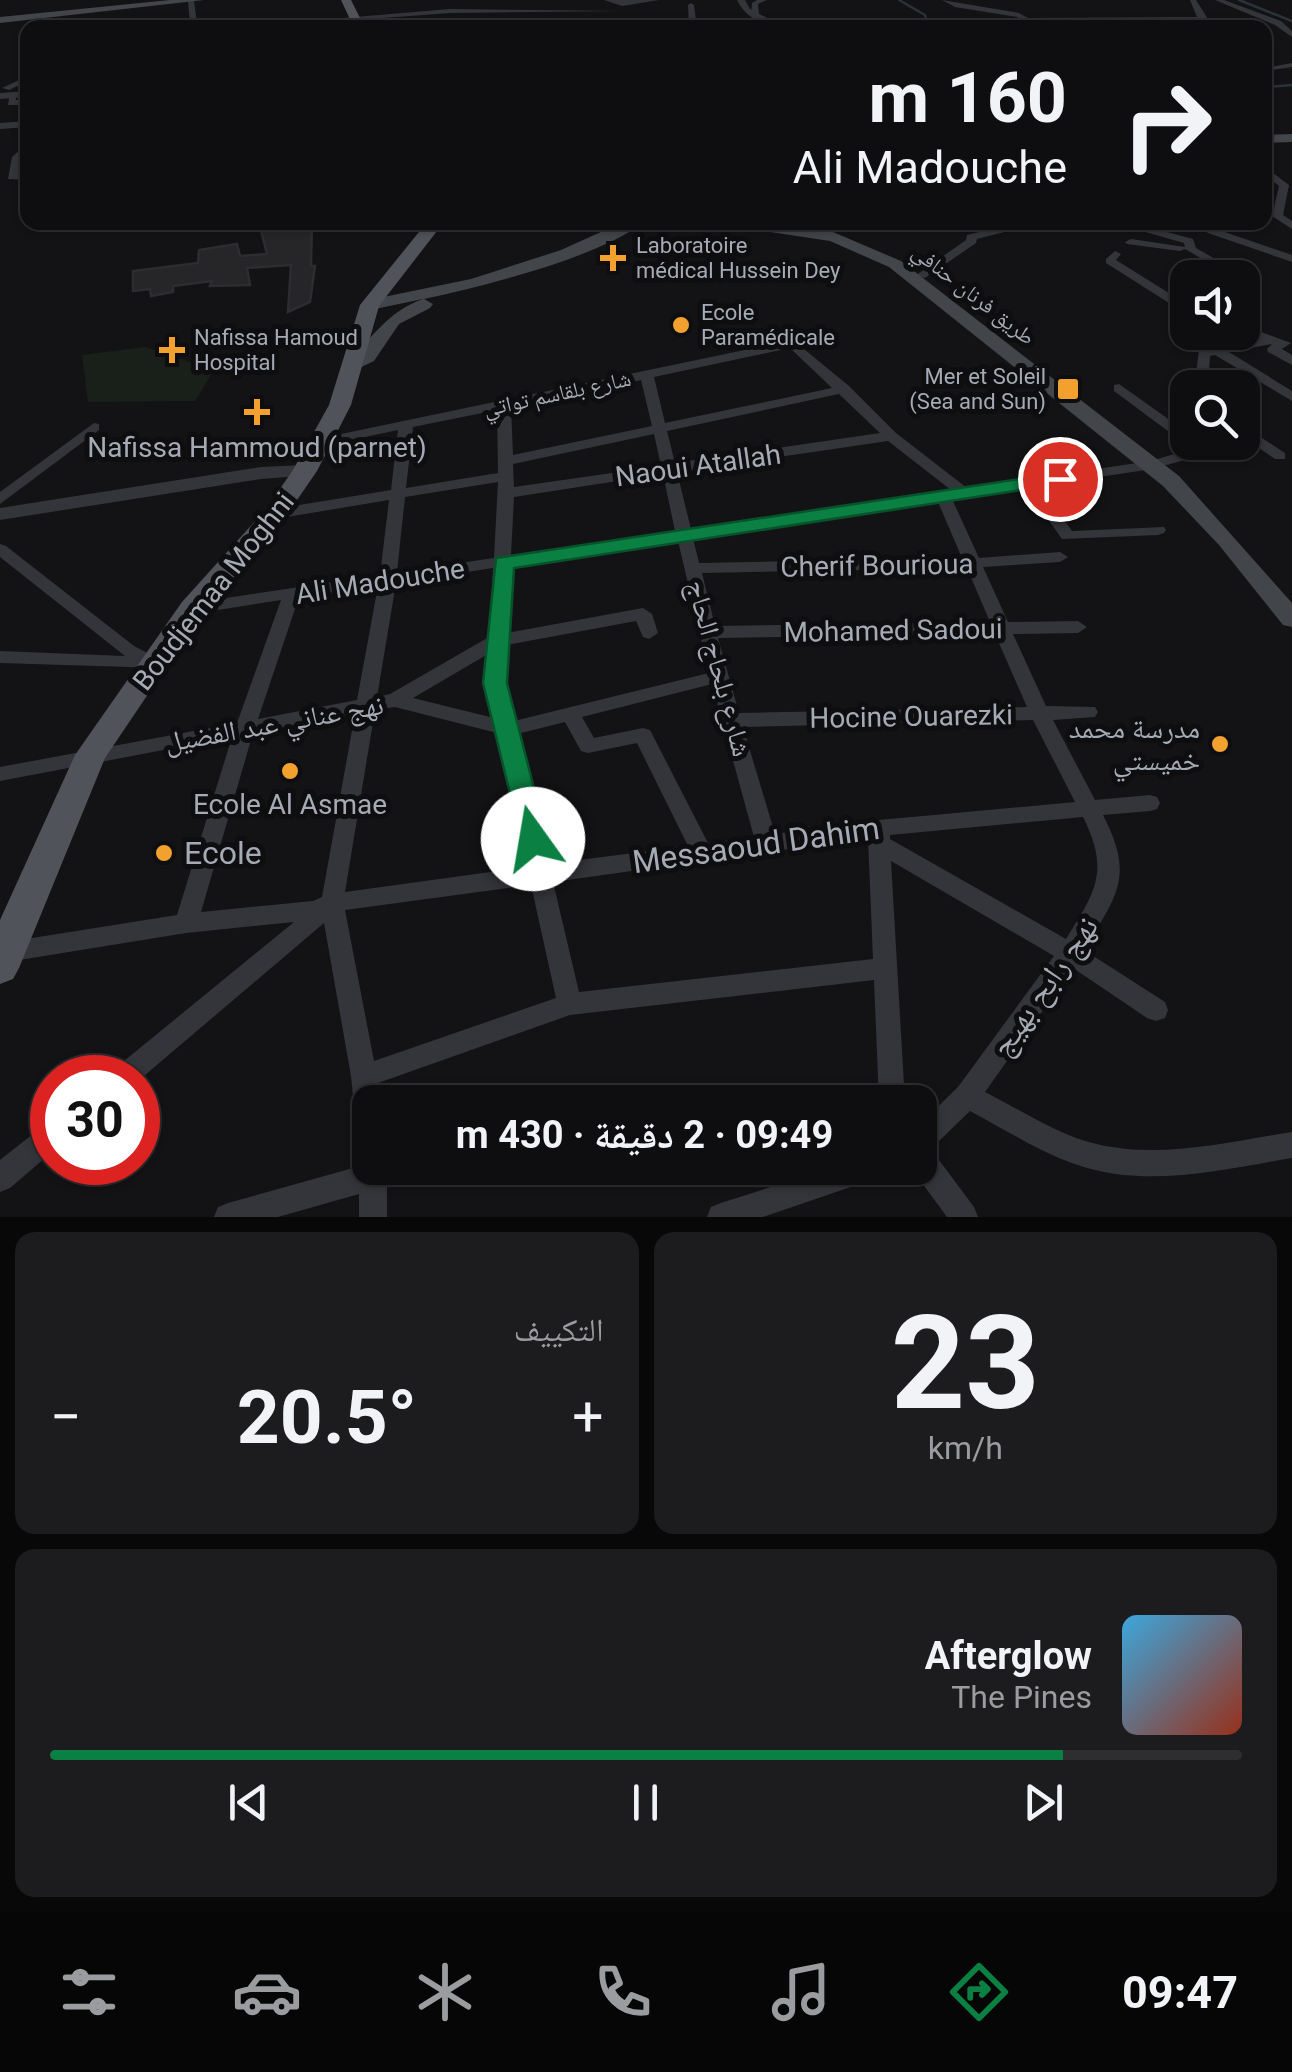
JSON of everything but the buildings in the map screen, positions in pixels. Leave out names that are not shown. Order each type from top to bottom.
[{"type":"main road","points":[[0,20],[199,0]]},
{"type":"main road","name":"Boudjemaa Moghni","points":[[4,960],[11,908],[91,755],[192,608],[275,514],[306,471],[354,364],[370,305],[430,230]]},
{"type":"main road","points":[[370,305],[451,290],[567,253],[620,230]]},
{"type":"main road","name":"طريق فرنان حنافي","points":[[786,230],[850,242],[886,258],[1157,464],[1292,619]]},
{"type":"main road","name":"طريق فرنان حنافي","points":[[804,230],[839,235],[891,254],[921,276],[1214,511],[1292,602]]},
{"type":"main road","points":[[392,277],[410,288],[451,290]]},
{"type":"main road","points":[[354,364],[367,357],[393,320],[451,290]]},
{"type":"street","points":[[450,11],[457,0]]},
{"type":"street","points":[[495,12],[502,0]]},
{"type":"street","points":[[537,20],[543,0]]},
{"type":"street","points":[[607,0],[622,5]]},
{"type":"street","points":[[381,20],[450,11],[539,11],[656,0]]},
{"type":"street","points":[[748,8],[764,0]]},
{"type":"street","points":[[945,0],[1012,20]]},
{"type":"street","points":[[1218,0],[1270,20]]},
{"type":"street","points":[[691,5],[692,20]]},
{"type":"street","points":[[450,11],[456,19]]},
{"type":"street","points":[[20,156],[12,177],[20,177]]},
{"type":"street","points":[[1272,176],[1284,185],[1272,203]]},
{"type":"street","points":[[1272,209],[1292,226]]},
{"type":"street","points":[[921,276],[965,248],[972,241],[970,236],[999,230]]},
{"type":"street","points":[[1142,230],[1190,245],[1213,260]]},
{"type":"street","points":[[1131,242],[1190,245],[1212,232],[1292,260]]},
{"type":"street","points":[[1114,254],[1110,261],[1170,299]]},
{"type":"street","points":[[1260,334],[1286,341]]},
{"type":"street","points":[[1260,344],[1286,341]]},
{"type":"street","points":[[1286,341],[1273,349],[1292,361]]},
{"type":"street","name":"شارع بلقاسم تواتي","points":[[322,442],[793,344],[844,390]]},
{"type":"street","points":[[1201,370],[1201,355],[1214,350]]},
{"type":"street","points":[[1218,350],[1292,397]]},
{"type":"street","name":"شارع بلحاج الحاج","points":[[646,374],[708,632],[767,845]]},
{"type":"street","points":[[1119,388],[1170,427]]},
{"type":"street","points":[[275,514],[506,477],[662,428],[844,390],[891,436],[964,493]]},
{"type":"street","points":[[504,405],[506,477],[495,683],[570,1004]]},
{"type":"street","points":[[365,1085],[332,903],[388,579],[406,425]]},
{"type":"street","points":[[0,500],[94,428]]},
{"type":"street","name":"Naoui Atallah","points":[[506,477],[668,469],[891,436]]},
{"type":"street","points":[[1260,442],[1280,456]]},
{"type":"street","points":[[1157,464],[1170,460]]},
{"type":"street","name":"Ali Madouche","points":[[192,608],[1157,464]]},
{"type":"street","points":[[0,514],[269,472],[306,471]]},
{"type":"street","points":[[1031,484],[1068,536],[1158,530]]},
{"type":"street","name":"نهج رابح بهيج","points":[[937,1125],[968,1096],[1070,953],[1109,883],[1110,859],[1105,840],[1040,714],[943,496]]},
{"type":"street","points":[[0,549],[128,650],[154,664]]},
{"type":"street","name":"Cherif Bourioua","points":[[694,568],[1060,558]]},
{"type":"street","points":[[186,924],[244,731],[292,594]]},
{"type":"street","points":[[395,700],[496,641],[643,614],[649,634]]},
{"type":"street","name":"Mohamed Sadoui","points":[[708,632],[1078,627]]},
{"type":"street","points":[[0,657],[154,664]]},
{"type":"street","name":"نهج عناني عبد الفضيل","points":[[0,774],[395,700],[508,729],[722,676]]},
{"type":"street","name":"Hocine Ouarezki","points":[[734,720],[1088,712]]},
{"type":"street","points":[[572,716],[588,746],[643,735],[702,852]]},
{"type":"street","name":"Messaoud Dahim","points":[[4,960],[186,924],[315,910],[332,903],[702,852],[879,835],[1085,806],[1150,803]]},
{"type":"street","points":[[879,835],[1156,1010]]},
{"type":"street","points":[[879,835],[891,1085]]},
{"type":"street","points":[[150,1055],[332,903]]},
{"type":"street","points":[[364,1076],[570,1004],[886,968]]},
{"type":"street","points":[[968,1096],[1083,1154],[1126,1163],[1162,1164],[1292,1145]]},
{"type":"street","points":[[0,1178],[30,1153]]},
{"type":"street","points":[[228,1217],[352,1179]]},
{"type":"street","points":[[937,1180],[964,1217]]},
{"type":"street","points":[[372,1217],[373,1185]]},
{"type":"street","points":[[721,1217],[818,1185]]},
{"type":"shaded area","points":[[145,347],[214,370],[195,401],[88,402],[82,355]]},
{"type":"waterway","points":[[899,0],[925,15],[926,20]]},
{"type":"waterway","points":[[1239,0],[1292,21]]},
{"type":"waterway","points":[[1272,86],[1292,85]]},
{"type":"place","name":"Laboratoire médical Hussein Dey","points":[[613,258]]},
{"type":"place","name":"Ecole Paramédicale","points":[[681,325]]},
{"type":"place","name":"Nafissa Hamoud Hospital","points":[[172,350]]},
{"type":"place","name":"Mer et Soleil (Sea and Sun)","points":[[1068,389]]},
{"type":"place","name":"Nafissa Hammoud (parnet)","points":[[257,412]]},
{"type":"place","name":"مدرسة محمد خميستي","points":[[1220,744]]},
{"type":"place","name":"Ecole Al Asmae","points":[[290,771]]},
{"type":"place","name":"Ecole","points":[[164,853]]},
{"type":"route","points":[[533,839],[495,683],[503,563],[1060,479]]}]
